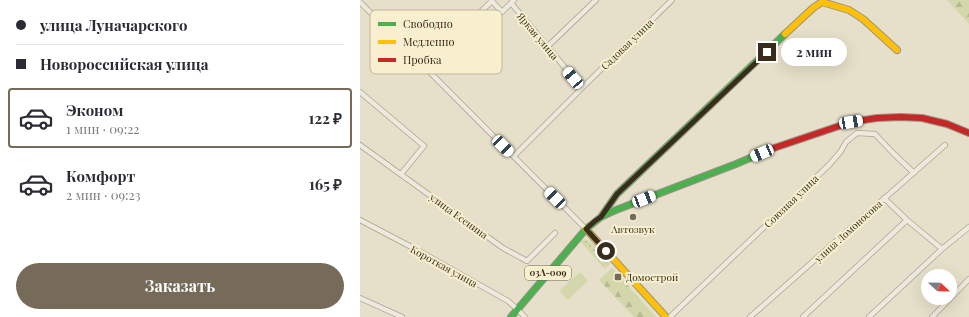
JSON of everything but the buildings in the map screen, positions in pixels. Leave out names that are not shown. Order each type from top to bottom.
[{"type":"main road","points":[[601,217],[617,194],[813,8],[822,2],[849,10],[863,20],[897,50]]},
{"type":"main road","name":"03А-009","points":[[511,317],[586,229],[601,217],[736,164],[775,147],[851,122],[877,118],[922,118],[947,124],[969,133]]},
{"type":"main road","points":[[586,229],[666,317]]},
{"type":"street","points":[[482,10],[492,0]]},
{"type":"street","name":"Яркая улица","points":[[492,0],[500,10]]},
{"type":"street","points":[[548,47],[596,0]]},
{"type":"street","name":"Садовая улица","points":[[514,156],[672,0]]},
{"type":"street","points":[[360,2],[370,12]]},
{"type":"street","name":"Яркая улица","points":[[502,12],[512,2],[582,88]]},
{"type":"street","points":[[431,74],[586,229]]},
{"type":"street","points":[[360,92],[424,146],[401,174]]},
{"type":"street","name":"Союзная улица","points":[[670,317],[830,164],[841,151],[846,142],[857,133],[875,134],[914,173]]},
{"type":"street","name":"улица Ломоносова","points":[[750,317],[945,144]]},
{"type":"street","name":"улица Есенина","points":[[360,145],[503,248],[527,261],[555,233]]},
{"type":"street","points":[[884,198],[907,220],[942,249]]},
{"type":"street","name":"Короткая улица","points":[[360,220],[508,301],[525,317]]},
{"type":"street","points":[[803,317],[907,220]]},
{"type":"street","points":[[869,317],[942,249],[968,230]]},
{"type":"street","points":[[932,317],[969,279]]},
{"type":"street","points":[[360,298],[402,317]]},
{"type":"green space","points":[[947,0],[969,0],[969,24],[948,1]]},
{"type":"green space","points":[[585,239],[593,243],[611,263],[605,269],[580,241]]},
{"type":"green space","points":[[612,268],[656,317],[634,317],[599,280]]},
{"type":"green space","points":[[580,272],[588,281],[568,300],[559,291]]},
{"type":"traffic: fast","points":[[601,217],[617,194],[785,34]]},
{"type":"traffic: fast","points":[[511,317],[586,229],[601,217],[771,149]]},
{"type":"traffic: slow","points":[[785,34],[813,8],[822,2],[849,10],[863,19],[897,50]]},
{"type":"traffic: slow","points":[[586,229],[666,317]]},
{"type":"traffic: jam","points":[[771,149],[851,122],[877,118],[922,118],[947,124],[969,133]]},
{"type":"place","name":"Автозвук","points":[[633,217]]},
{"type":"place","name":"Домострой","points":[[618,277]]},
{"type":"route","points":[[606,251],[586,229],[601,217],[617,194],[767,52]]}]
